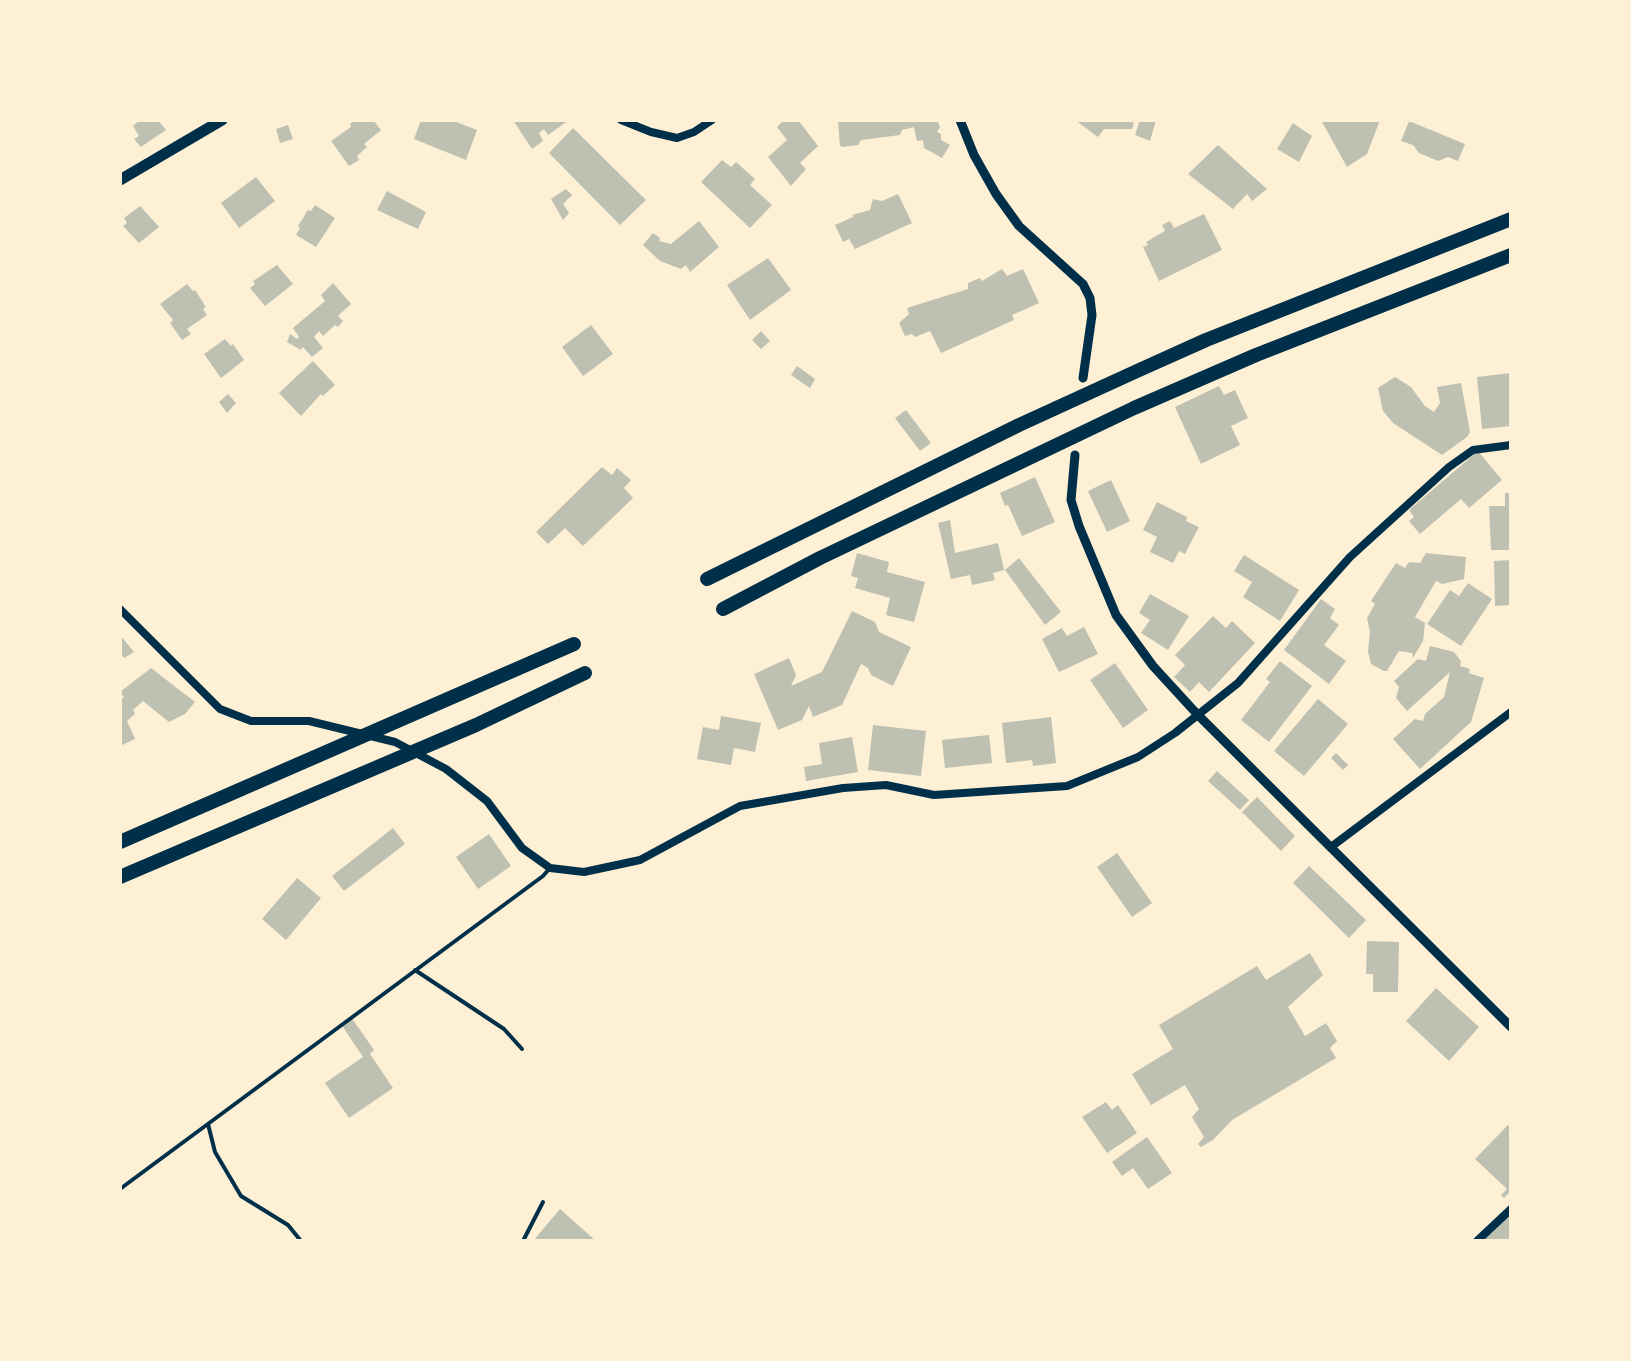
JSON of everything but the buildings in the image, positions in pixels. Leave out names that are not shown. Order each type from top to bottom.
[{"type":"highway","points":[[707,579],[1006,431],[1206,340],[1511,219]]},
{"type":"highway","points":[[723,609],[820,558],[1134,408],[1256,355],[1511,255]]},
{"type":"highway","points":[[120,842],[574,644]]},
{"type":"highway","points":[[120,877],[476,725],[585,673]]},
{"type":"main road","points":[[120,180],[222,120]]},
{"type":"street","points":[[621,120],[677,138],[694,132],[712,120]]},
{"type":"street","points":[[960,120],[974,155],[1019,226],[1083,284],[1090,298],[1091,326],[1083,378]]},
{"type":"street","points":[[120,609],[220,709],[251,721],[309,721],[395,742],[446,769],[487,801],[522,848],[550,868],[584,872],[640,860],[740,806],[843,788],[886,785],[934,795],[1067,786],[1138,757],[1175,733],[1238,683],[1350,557],[1449,467],[1473,450],[1511,445]]},
{"type":"street","points":[[1075,455],[1071,500],[1079,526],[1116,615],[1153,666],[1197,714],[1511,1027]]},
{"type":"street","points":[[1331,847],[1511,712]]},
{"type":"street","points":[[1477,1241],[1511,1209]]},
{"type":"lane","points":[[120,1189],[550,868]]},
{"type":"lane","points":[[415,970],[504,1029],[522,1049]]},
{"type":"lane","points":[[208,1124],[215,1152],[241,1196],[288,1225],[301,1241]]},
{"type":"lane","points":[[523,1241],[543,1202]]}]
